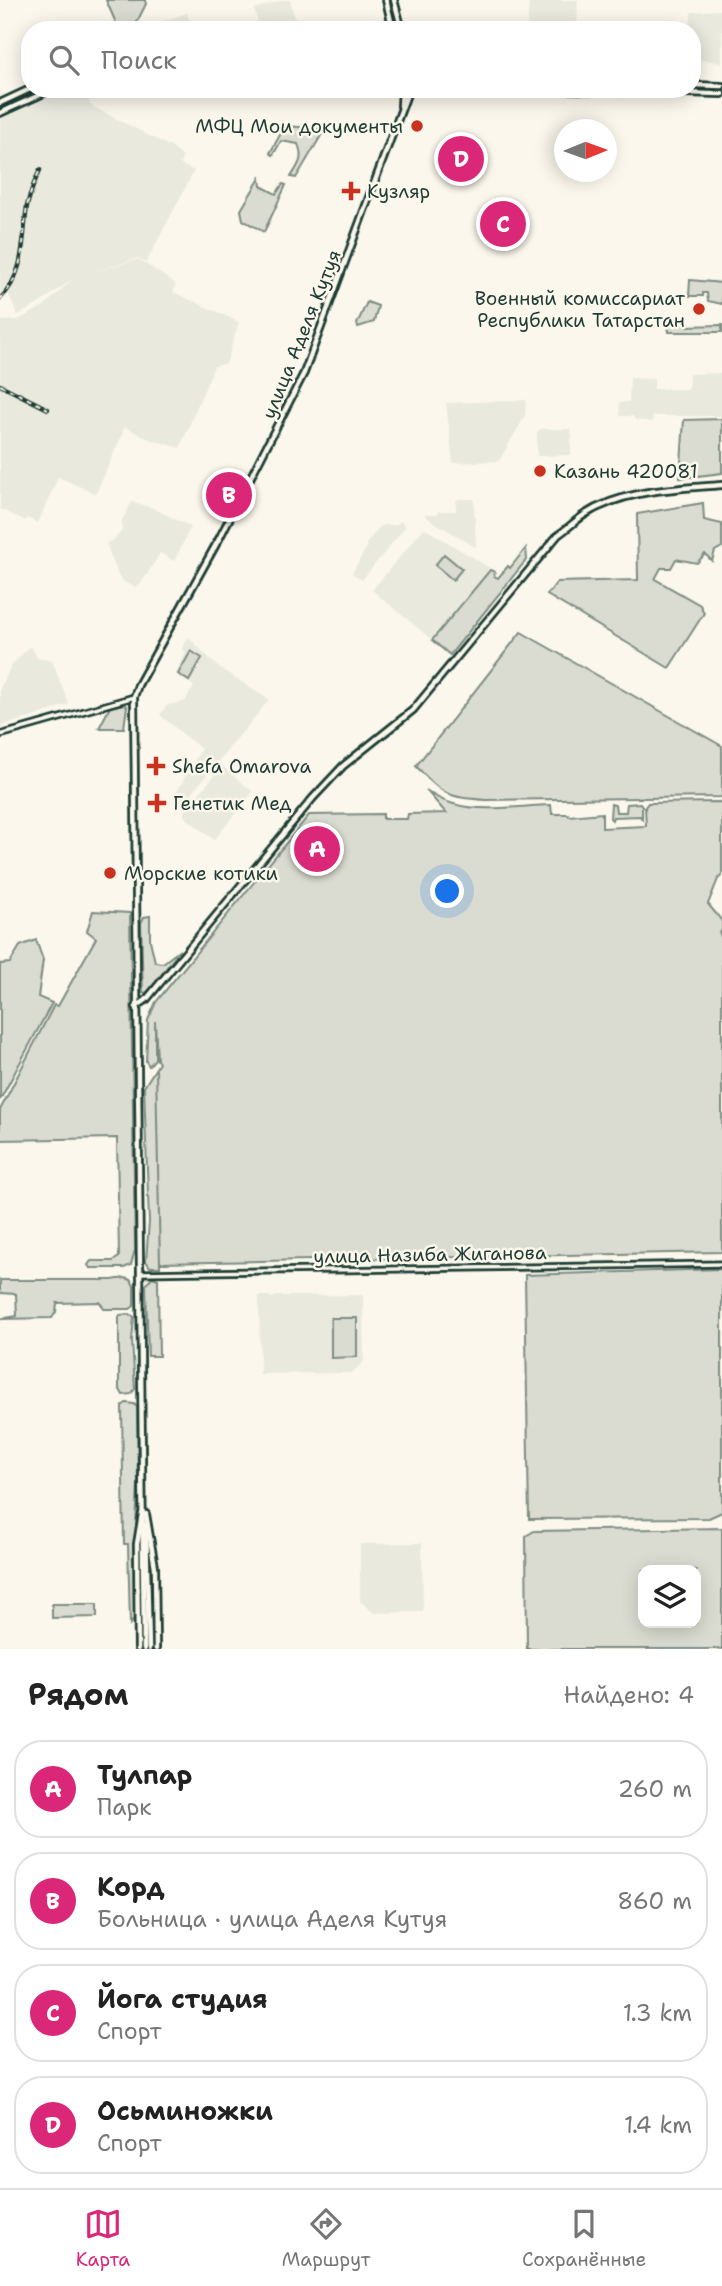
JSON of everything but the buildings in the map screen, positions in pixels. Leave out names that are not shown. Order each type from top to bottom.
[{"type":"main road","points":[[386,0],[391,21]]},
{"type":"main road","points":[[394,0],[400,21]]},
{"type":"main road","points":[[701,85],[722,86]]},
{"type":"main road","points":[[0,103],[21,93]]},
{"type":"main road","points":[[701,93],[722,94]]},
{"type":"main road","points":[[0,113],[33,98]]},
{"type":"main road","name":"улица Аделя Кутуя","points":[[401,110],[402,98]]},
{"type":"main road","name":"улица Аделя Кутуя","points":[[134,697],[138,685],[275,433],[304,373],[406,98]]},
{"type":"main road","points":[[136,1007],[146,1000],[322,788],[343,766],[413,710],[432,690],[558,536],[583,515],[615,499],[648,492],[722,485]]},
{"type":"main road","points":[[134,697],[137,1128],[146,1622],[144,1649]]},
{"type":"main road","points":[[144,1507],[155,1567],[158,1649]]},
{"type":"main road","points":[[138,1649],[137,1544],[144,1507]]},
{"type":"main road","points":[[146,1622],[149,1649]]},
{"type":"street","points":[[0,735],[134,697]]},
{"type":"street","name":"улица Назиба Жиганова","points":[[139,1273],[722,1264]]},
{"type":"shaded area","points":[[106,0],[145,0],[146,4],[138,21],[115,21]]},
{"type":"shaded area","points":[[290,0],[296,21],[257,21],[254,9]]},
{"type":"shaded area","points":[[529,0],[578,0],[577,21],[528,21]]},
{"type":"shaded area","points":[[722,10],[722,63],[701,60],[701,21],[690,21],[691,12]]},
{"type":"shaded area","points":[[187,13],[190,21],[164,21]]},
{"type":"shaded area","points":[[39,98],[89,98],[90,105],[171,147],[183,157],[180,164],[194,171],[146,263],[138,258],[88,274],[138,259],[176,284],[173,292],[239,322],[226,364],[214,366],[180,448],[149,439],[125,427],[96,494],[58,477],[38,523],[27,518],[26,521],[0,509],[0,321],[18,320],[44,306],[74,278],[37,305],[18,315],[5,287],[6,290],[0,296],[0,115]]},
{"type":"shaded area","points":[[285,126],[325,129],[296,178],[291,177],[301,158],[298,144],[281,141],[273,155],[270,153]]},
{"type":"shaded area","points":[[260,178],[261,186],[276,194],[283,184],[286,185],[264,232],[243,220],[241,210]]},
{"type":"shaded area","points":[[690,280],[722,283],[722,304],[708,301],[707,293],[703,293],[703,296],[689,296]]},
{"type":"shaded area","points":[[367,302],[378,306],[374,322],[358,327],[357,324]]},
{"type":"shaded area","points":[[685,323],[685,326],[722,325],[722,332],[669,332],[668,324]]},
{"type":"shaded area","points":[[722,373],[722,416],[653,416],[652,422],[635,420],[633,416],[620,416],[619,403],[629,402],[630,378],[654,379],[654,389],[688,389],[689,374]]},
{"type":"shaded area","points":[[526,400],[525,416],[499,461],[453,463],[446,403]]},
{"type":"shaded area","points":[[722,419],[722,473],[680,478],[684,420]]},
{"type":"shaded area","points":[[571,429],[571,455],[537,456],[537,431]]},
{"type":"shaded area","points":[[458,499],[474,499],[475,547],[426,517],[425,514],[438,514],[438,511],[456,511]]},
{"type":"shaded area","points":[[132,502],[153,508],[191,527],[174,561],[160,553],[141,584],[135,587],[125,583],[118,575],[106,543],[115,539],[122,530],[122,520]]},
{"type":"shaded area","points":[[703,503],[704,520],[722,524],[722,547],[715,551],[712,561],[705,554],[697,563],[676,559],[671,568],[661,568],[655,579],[700,605],[704,613],[669,668],[547,595],[557,582],[638,580],[637,514]]},
{"type":"shaded area","points":[[401,521],[406,526],[362,580],[352,573],[367,547],[366,544],[379,528]]},
{"type":"shaded area","points":[[424,528],[490,568],[431,639],[372,590]]},
{"type":"shaded area","points":[[526,548],[527,559],[450,655],[432,640],[490,570],[495,572],[494,576],[498,578]]},
{"type":"shaded area","points":[[444,554],[462,569],[453,580],[435,565]]},
{"type":"shaded area","points":[[521,632],[722,746],[722,797],[486,800],[453,796],[439,789],[416,766]]},
{"type":"shaded area","points":[[188,637],[217,666],[269,700],[176,812],[176,793],[201,749],[160,715],[166,706],[185,701],[194,686],[176,675],[186,652],[182,649]]},
{"type":"shaded area","points":[[30,646],[38,658],[52,661],[69,704],[0,726],[0,689],[11,666]]},
{"type":"shaded area","points":[[191,651],[202,658],[189,681],[178,674]]},
{"type":"shaded area","points":[[125,704],[124,728],[99,728],[110,707]]},
{"type":"shaded area","points":[[222,766],[253,792],[214,840],[184,816],[184,812]]},
{"type":"shaded area","points":[[426,790],[440,799],[470,807],[551,805],[552,814],[569,816],[602,813],[602,828],[646,826],[645,807],[648,803],[722,804],[722,875],[708,904],[722,921],[722,937],[719,931],[722,940],[722,1252],[160,1263],[156,1069],[160,1267],[150,1267],[146,1261],[149,1222],[144,1087],[159,1063],[155,1021],[155,1059],[149,1066],[146,1061],[148,1020],[156,1002],[309,815],[383,814],[383,819],[407,819],[408,814],[446,813]]},
{"type":"shaded area","points":[[640,803],[642,819],[640,816],[613,817],[612,820],[610,818],[611,804],[615,805],[616,812],[626,812],[627,804]]},
{"type":"shaded area","points":[[93,911],[130,913],[135,1250],[131,1265],[124,1268],[90,1268],[88,1265],[91,1261],[113,1261],[119,1257],[117,1138],[0,1140],[0,1110],[54,1005],[58,1006],[96,938],[87,931]]},
{"type":"shaded area","points":[[150,916],[150,940],[155,962],[163,963],[180,950],[148,992],[143,993],[141,923],[144,917]]},
{"type":"shaded area","points":[[36,940],[43,960],[38,997],[52,1003],[0,1100],[0,964],[10,963],[20,946]]},
{"type":"shaded area","points":[[722,1269],[722,1512],[709,1518],[529,1519],[525,1275]]},
{"type":"shaded area","points":[[152,1277],[158,1279],[159,1356],[148,1356],[146,1285]]},
{"type":"shaded area","points":[[0,1280],[131,1280],[134,1286],[134,1306],[130,1309],[104,1309],[100,1302],[57,1303],[52,1318],[0,1319],[17,1316],[16,1294],[0,1293]]},
{"type":"shaded area","points":[[363,1295],[364,1361],[352,1373],[260,1374],[259,1296],[271,1298]]},
{"type":"shaded area","points":[[130,1314],[134,1317],[132,1341],[135,1389],[131,1394],[123,1395],[119,1388],[119,1317]]},
{"type":"shaded area","points":[[331,1318],[357,1318],[357,1357],[331,1358]]},
{"type":"shaded area","points":[[126,1403],[137,1407],[135,1618],[130,1624],[128,1544],[124,1544],[122,1406]]},
{"type":"shaded area","points":[[722,1528],[722,1649],[527,1649],[526,1536],[534,1531]]},
{"type":"shaded area","points":[[422,1543],[423,1612],[374,1613],[360,1601],[360,1544]]},
{"type":"shaded area","points":[[52,1604],[97,1604],[97,1617],[52,1618]]},
{"type":"tram line","points":[[701,90],[722,91]]},
{"type":"tram line","points":[[0,108],[23,98]]},
{"type":"railway","points":[[0,299],[19,267],[27,206],[40,170]]},
{"type":"railway","points":[[0,385],[48,409]]},
{"type":"place","name":"МФЦ Мои документы","points":[[417,126]]},
{"type":"place","name":"Осьминожки","points":[[461,159]]},
{"type":"place","name":"Кузляр","points":[[351,191]]},
{"type":"place","name":"Йога студия","points":[[503,224]]},
{"type":"place","name":"Военный комиссариат Республики Татарстан","points":[[699,309]]},
{"type":"place","name":"Казань 420081","points":[[540,471]]},
{"type":"place","name":"Корд","points":[[229,495]]},
{"type":"place","name":"Shefa Omarova","points":[[156,766]]},
{"type":"place","name":"Генетик Мед","points":[[157,803]]},
{"type":"place","name":"Тулпар","points":[[317,849]]},
{"type":"place","name":"Морские котики","points":[[110,873]]}]
